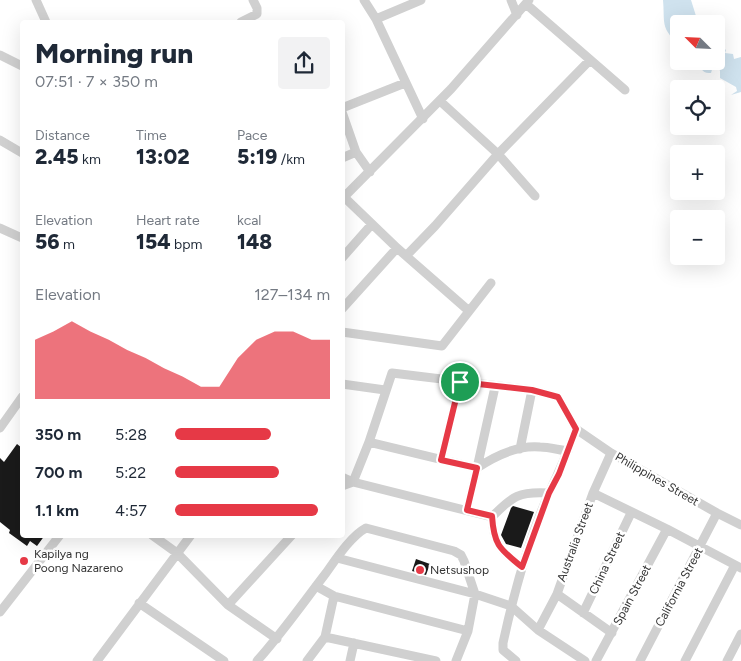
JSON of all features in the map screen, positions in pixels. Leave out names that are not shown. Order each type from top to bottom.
[{"type":"street","points":[[36,0],[45,20]]},
{"type":"street","points":[[245,20],[257,14],[257,8],[253,0]]},
{"type":"street","points":[[364,0],[376,19],[404,83],[423,119]]},
{"type":"street","points":[[376,19],[421,0]]},
{"type":"street","points":[[511,0],[517,15]]},
{"type":"street","points":[[345,196],[440,101],[528,2],[625,90]]},
{"type":"street","points":[[0,55],[20,65]]},
{"type":"street","points":[[407,255],[436,226],[498,154],[590,60]]},
{"type":"street","points":[[345,109],[404,83]]},
{"type":"street","points":[[440,101],[498,154],[535,196]]},
{"type":"street","points":[[345,119],[356,152],[370,172]]},
{"type":"street","points":[[0,140],[20,152]]},
{"type":"street","points":[[345,157],[356,152]]},
{"type":"street","points":[[345,200],[469,311]]},
{"type":"street","points":[[345,255],[372,224]]},
{"type":"street","points":[[0,228],[20,237]]},
{"type":"street","points":[[345,306],[398,248]]},
{"type":"street","points":[[345,332],[442,346],[491,284]]},
{"type":"street","points":[[345,485],[353,482],[369,442],[392,373],[532,390],[558,397],[576,429],[549,493],[522,567],[511,606],[503,650],[516,661]]},
{"type":"street","points":[[441,460],[460,382]]},
{"type":"street","points":[[345,384],[385,390]]},
{"type":"street","points":[[467,510],[495,387]]},
{"type":"street","points":[[520,449],[532,390]]},
{"type":"street","points":[[0,428],[20,400]]},
{"type":"street","name":"Philippines Street","points":[[576,429],[611,453],[741,525]]},
{"type":"street","points":[[369,442],[477,468],[491,458],[520,449],[539,446],[568,451]]},
{"type":"street","name":"Australia Street","points":[[538,630],[556,594],[593,493],[611,453]]},
{"type":"street","points":[[345,478],[353,482],[492,516]]},
{"type":"street","points":[[522,567],[500,548],[493,534],[492,516],[507,501],[530,492],[549,493]]},
{"type":"street","points":[[593,493],[738,566],[685,661]]},
{"type":"street","name":"China Street","points":[[583,613],[631,512]]},
{"type":"street","name":"California Street","points":[[640,661],[717,513]]},
{"type":"street","points":[[257,661],[277,639],[337,558],[360,531],[366,528],[454,551],[461,555],[475,594],[468,631],[456,661]]},
{"type":"street","name":"Spain Street","points":[[596,661],[667,529]]},
{"type":"street","points":[[0,612],[58,538]]},
{"type":"street","points":[[156,538],[178,553],[228,605],[277,639]]},
{"type":"street","points":[[96,661],[189,538]]},
{"type":"street","points":[[228,605],[289,538]]},
{"type":"street","points":[[337,558],[475,594],[511,606],[538,630],[585,661]]},
{"type":"street","points":[[316,586],[334,596],[468,631]]},
{"type":"street","points":[[556,594],[612,633]]},
{"type":"street","points":[[307,661],[325,637],[334,596]]},
{"type":"street","points":[[139,603],[224,661]]},
{"type":"street","points":[[727,661],[741,634]]},
{"type":"street","points":[[325,637],[436,661]]},
{"type":"street","points":[[350,661],[354,643]]},
{"type":"water","points":[[663,0],[691,0],[696,15],[670,15],[670,35],[664,20]]},
{"type":"water","points":[[725,53],[733,54],[734,59],[741,57],[741,92],[731,95],[737,91],[736,87],[720,78],[720,71],[725,70]]},
{"type":"water","points":[[702,70],[712,70],[711,73]]},
{"type":"building","points":[[17,444],[20,446],[20,538],[43,538],[37,546],[30,541],[27,546],[9,533],[10,530],[0,522],[0,458],[4,462]]},
{"type":"building","points":[[513,506],[534,512],[521,548],[506,544],[501,535]]},
{"type":"building","name":"Netsushop","points":[[416,559],[430,564],[426,575],[412,571]]},
{"type":"place","name":"Kapilya ng Poong Nazareno","points":[[24,561]]},
{"type":"place","name":"Netsushop","points":[[420,570]]},
{"type":"route","points":[[460,382],[532,390],[558,397],[576,429],[559,474],[549,493],[522,567],[500,548],[493,534],[492,516],[467,510],[477,468],[441,460],[460,382]]}]
